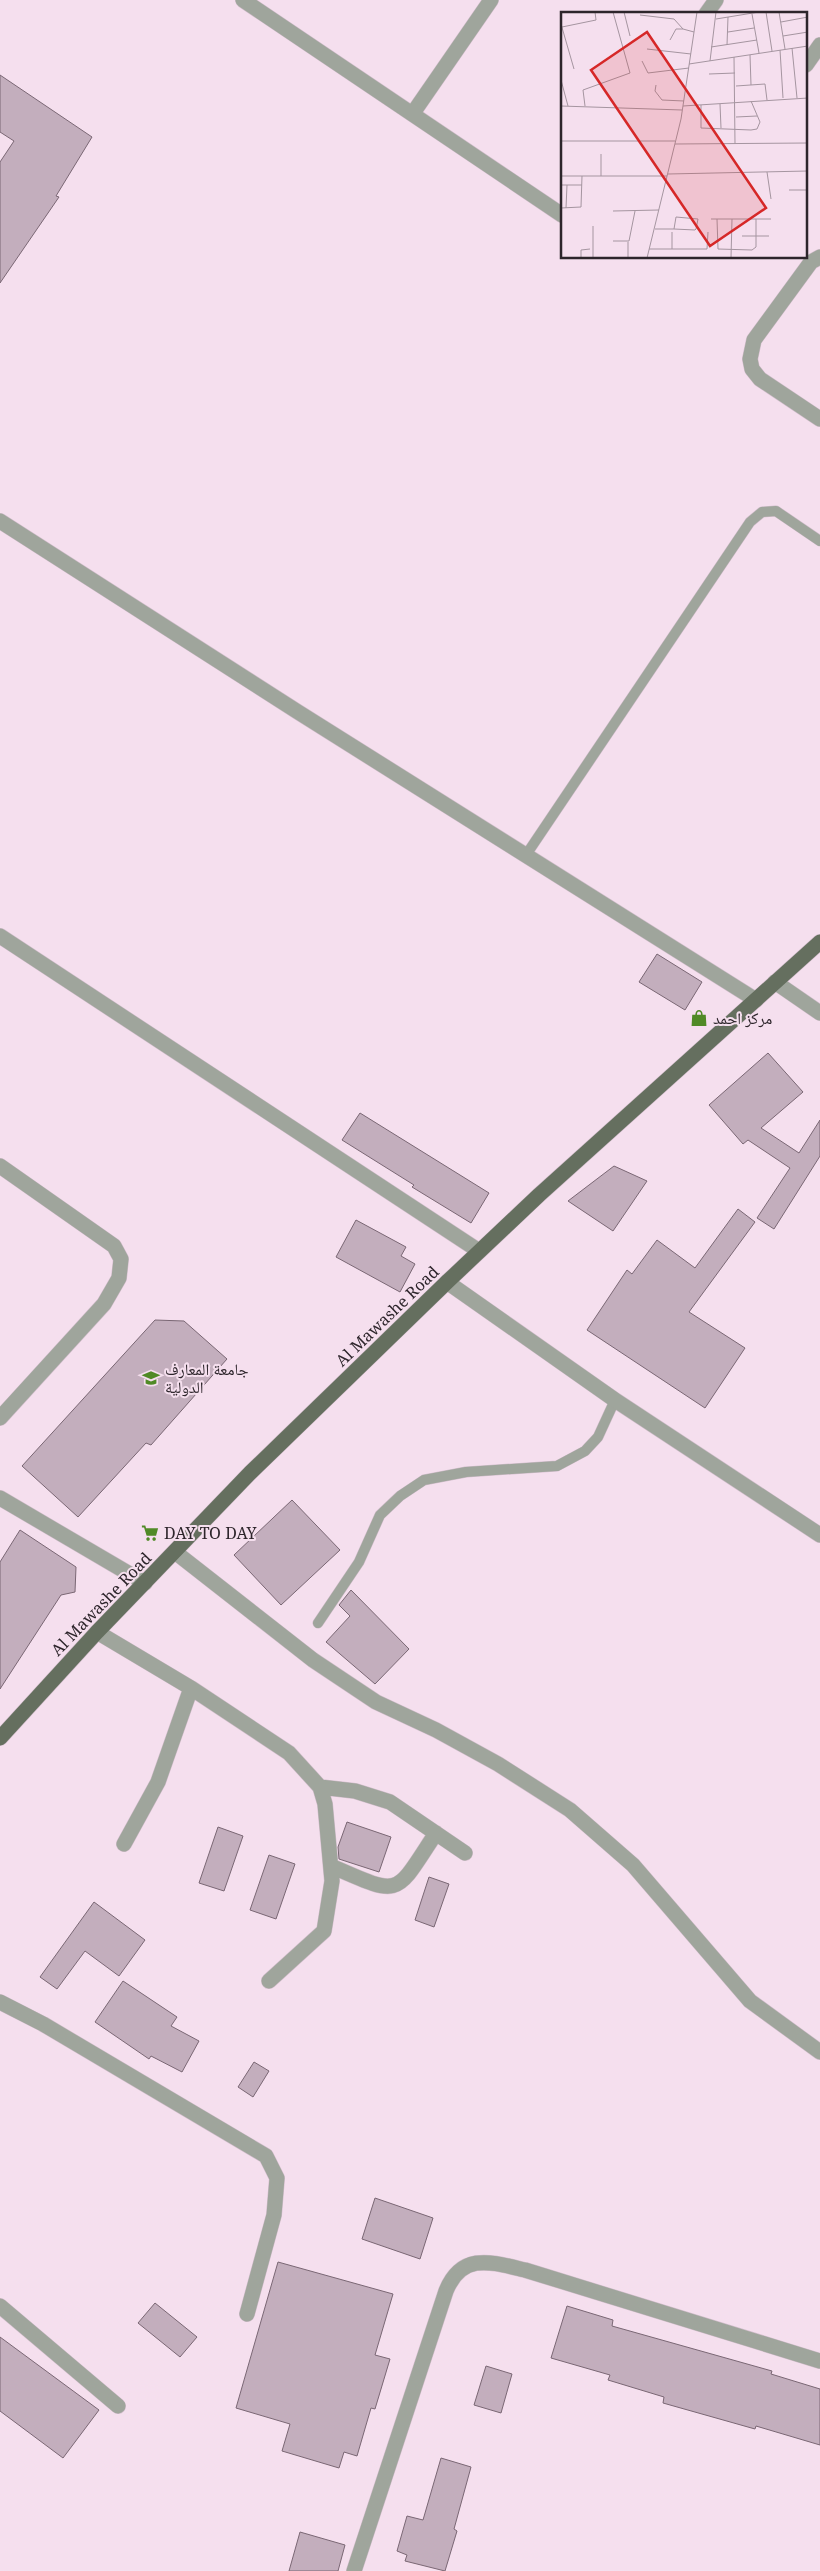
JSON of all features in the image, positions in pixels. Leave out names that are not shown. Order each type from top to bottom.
[{"type":"main road","name":"Al Mawashe Road","points":[[0,1738],[97,1632],[250,1473],[479,1252],[820,942]]},
{"type":"street","points":[[243,0],[561,214]]},
{"type":"street","points":[[413,113],[491,0]]},
{"type":"street","points":[[707,12],[716,0]]},
{"type":"street","points":[[808,62],[820,45]]},
{"type":"street","points":[[820,256],[811,262],[754,340],[750,358],[752,369],[760,379],[820,420]]},
{"type":"street","points":[[0,521],[756,1000]]},
{"type":"street","points":[[0,936],[479,1252]]},
{"type":"street","points":[[775,982],[820,1013]]},
{"type":"street","points":[[0,1166],[114,1246],[120,1259],[119,1278],[104,1304],[0,1418]]},
{"type":"street","points":[[447,1282],[615,1400],[820,1535]]},
{"type":"street","points":[[0,1498],[146,1583]]},
{"type":"street","points":[[175,1552],[313,1660],[376,1702],[436,1730],[498,1764],[570,1810],[633,1865],[750,2000],[820,2052]]},
{"type":"street","points":[[97,1632],[191,1688],[289,1753],[320,1787],[325,1804],[332,1882],[324,1931],[269,1981]]},
{"type":"street","points":[[124,1844],[158,1782],[191,1688]]},
{"type":"street","points":[[320,1787],[355,1791],[390,1802],[466,1853]]},
{"type":"street","points":[[331,1866],[376,1885],[391,1888],[405,1881],[436,1833]]},
{"type":"street","points":[[0,2002],[43,2024],[266,2156],[277,2178],[274,2215],[247,2314]]},
{"type":"street","points":[[354,2571],[452,2275],[470,2264],[488,2262],[525,2270],[820,2361]]},
{"type":"street","points":[[0,2306],[118,2406]]},
{"type":"lane","points":[[526,855],[750,522],[762,512],[776,511],[820,541]]},
{"type":"lane","points":[[318,1623],[359,1562],[380,1515],[400,1496],[424,1480],[458,1473],[557,1466],[585,1452],[598,1437],[615,1400]]},
{"type":"building","points":[[0,75],[92,137],[56,196],[59,197],[0,283],[0,162],[14,141],[0,132]]},
{"type":"building","points":[[657,954],[702,982],[685,1010],[639,982]]},
{"type":"building","points":[[768,1053],[803,1092],[761,1128],[799,1153],[820,1120],[820,1156],[774,1229],[757,1218],[790,1168],[748,1140],[743,1144],[709,1105]]},
{"type":"building","points":[[360,1113],[489,1193],[471,1223],[412,1187],[414,1185],[342,1140]]},
{"type":"building","points":[[614,1166],[647,1181],[613,1231],[568,1201]]},
{"type":"building","points":[[738,1209],[755,1222],[689,1312],[745,1348],[705,1408],[587,1330],[627,1270],[632,1274],[657,1240],[695,1268]]},
{"type":"building","points":[[356,1220],[406,1247],[401,1256],[415,1264],[400,1292],[336,1257]]},
{"type":"building","points":[[155,1320],[184,1321],[227,1359],[151,1445],[146,1443],[78,1517],[22,1466]]},
{"type":"building","points":[[292,1500],[340,1550],[281,1605],[234,1555]]},
{"type":"building","points":[[20,1530],[76,1567],[75,1592],[61,1595],[0,1689],[0,1562]]},
{"type":"building","points":[[351,1590],[409,1649],[375,1684],[326,1642],[350,1616],[339,1605]]},
{"type":"building","points":[[347,1822],[391,1837],[379,1872],[339,1859],[338,1847]]},
{"type":"building","points":[[218,1827],[243,1836],[224,1891],[199,1883]]},
{"type":"building","points":[[269,1855],[295,1864],[276,1919],[250,1910]]},
{"type":"building","points":[[429,1877],[449,1884],[434,1927],[415,1920]]},
{"type":"building","points":[[94,1902],[145,1940],[119,1976],[85,1951],[57,1989],[40,1977]]},
{"type":"building","points":[[123,1981],[177,2017],[171,2026],[199,2041],[182,2072],[151,2056],[149,2059],[95,2022]]},
{"type":"building","points":[[254,2062],[269,2071],[253,2097],[238,2087]]},
{"type":"building","points":[[375,2198],[433,2218],[420,2259],[362,2239]]},
{"type":"building","points":[[278,2262],[393,2294],[375,2355],[390,2359],[375,2409],[371,2408],[357,2456],[344,2452],[339,2468],[282,2451],[290,2424],[236,2408]]},
{"type":"building","points":[[155,2303],[197,2337],[180,2357],[138,2323]]},
{"type":"building","points":[[567,2306],[613,2320],[612,2326],[772,2371],[771,2374],[820,2389],[820,2445],[756,2426],[755,2429],[663,2403],[664,2397],[608,2380],[610,2375],[551,2358]]},
{"type":"building","points":[[0,2337],[99,2410],[63,2458],[0,2411]]},
{"type":"building","points":[[486,2366],[512,2374],[501,2413],[474,2405]]},
{"type":"building","points":[[441,2458],[471,2467],[454,2529],[457,2531],[445,2571],[405,2561],[407,2555],[397,2551],[407,2516],[423,2520]]},
{"type":"building","points":[[300,2532],[345,2545],[338,2571],[289,2571]]},
{"type":"place","name":"مركز احمد","points":[[699,1018]]},
{"type":"place","name":"جامعة المعارف الدولية","points":[[151,1378]]},
{"type":"place","name":"DAY TO DAY","points":[[150,1533]]}]
